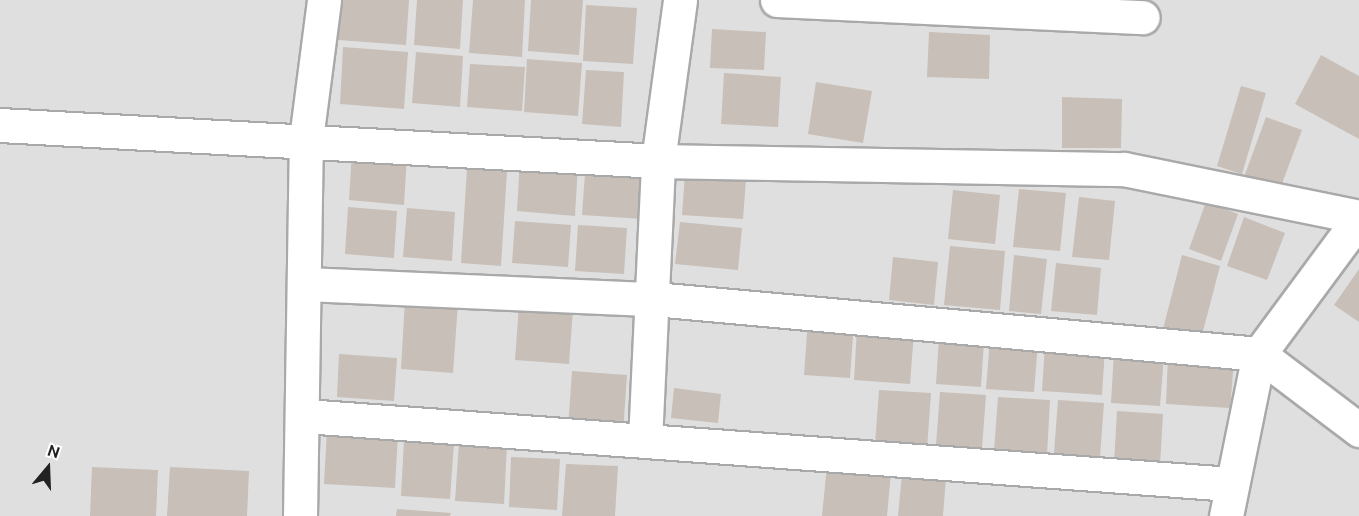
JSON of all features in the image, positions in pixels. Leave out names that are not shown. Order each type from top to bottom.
[{"type":"street","points":[[300,516],[305,416],[306,139],[324,0]]},
{"type":"street","points":[[645,441],[654,299],[658,161],[680,0]]},
{"type":"street","points":[[777,0],[1143,17]]},
{"type":"street","points":[[0,125],[306,139],[658,161],[1124,169],[1359,218],[1259,354],[1229,500],[645,441],[305,416]]},
{"type":"street","points":[[305,284],[654,299],[1259,354],[1359,430]]},
{"type":"shaded area","points":[[0,0],[1359,0],[1359,516],[0,516]]},
{"type":"building","points":[[341,0],[409,0],[406,45],[338,40]]},
{"type":"building","points":[[417,0],[463,0],[460,49],[414,45]]},
{"type":"building","points":[[473,0],[525,0],[522,57],[469,53]]},
{"type":"building","points":[[531,0],[583,0],[579,55],[528,51]]},
{"type":"building","points":[[586,5],[637,8],[633,64],[583,61]]},
{"type":"building","points":[[712,29],[766,32],[764,70],[710,68]]},
{"type":"building","points":[[929,32],[990,35],[989,79],[927,77]]},
{"type":"building","points":[[343,47],[408,52],[404,109],[340,104]]},
{"type":"building","points":[[416,52],[463,56],[460,107],[412,103]]},
{"type":"building","points":[[1321,55],[1359,76],[1359,139],[1295,104]]},
{"type":"building","points":[[527,59],[582,63],[578,116],[524,112]]},
{"type":"building","points":[[470,64],[525,67],[522,111],[467,107]]},
{"type":"building","points":[[586,70],[624,72],[621,127],[582,124]]},
{"type":"building","points":[[724,73],[781,77],[778,127],[721,124]]},
{"type":"building","points":[[816,82],[872,91],[863,143],[808,134]]},
{"type":"building","points":[[1241,86],[1266,93],[1242,174],[1217,166]]},
{"type":"building","points":[[1062,97],[1122,99],[1121,148],[1062,148]]},
{"type":"building","points":[[1266,117],[1302,130],[1280,189],[1244,177]]},
{"type":"building","points":[[352,152],[407,156],[404,205],[349,200]]},
{"type":"building","points":[[468,153],[508,156],[501,266],[461,263]]},
{"type":"building","points":[[520,160],[578,164],[575,216],[517,211]]},
{"type":"building","points":[[586,160],[647,163],[643,219],[582,215]]},
{"type":"building","points":[[685,174],[746,179],[743,219],[682,215]]},
{"type":"building","points":[[1019,189],[1066,193],[1060,251],[1013,247]]},
{"type":"building","points":[[953,190],[1000,195],[995,244],[948,239]]},
{"type":"building","points":[[1079,197],[1115,201],[1109,260],[1072,257]]},
{"type":"building","points":[[1206,202],[1238,214],[1221,261],[1189,249]]},
{"type":"building","points":[[348,207],[397,211],[394,258],[345,254]]},
{"type":"building","points":[[407,208],[455,212],[452,261],[403,257]]},
{"type":"building","points":[[1244,217],[1285,233],[1267,280],[1227,266]]},
{"type":"building","points":[[515,221],[571,225],[568,267],[512,263]]},
{"type":"building","points":[[680,222],[742,228],[738,270],[675,264]]},
{"type":"building","points":[[578,225],[627,228],[624,274],[575,271]]},
{"type":"building","points":[[950,246],[1005,251],[1000,310],[944,305]]},
{"type":"building","points":[[1014,255],[1047,259],[1041,314],[1009,311]]},
{"type":"building","points":[[1182,255],[1220,266],[1201,339],[1163,329]]},
{"type":"building","points":[[893,257],[938,262],[934,305],[889,300]]},
{"type":"building","points":[[1056,263],[1101,268],[1097,315],[1051,311]]},
{"type":"building","points":[[1359,269],[1359,322],[1334,305]]},
{"type":"building","points":[[405,300],[458,303],[453,373],[401,369]]},
{"type":"building","points":[[519,305],[573,309],[569,364],[515,360]]},
{"type":"building","points":[[808,320],[854,322],[850,378],[804,375]]},
{"type":"building","points":[[857,328],[914,332],[910,384],[854,380]]},
{"type":"building","points":[[939,338],[984,341],[981,387],[936,384]]},
{"type":"building","points":[[990,339],[1038,343],[1034,392],[986,389]]},
{"type":"building","points":[[1045,345],[1105,348],[1102,395],[1042,391]]},
{"type":"building","points":[[1114,352],[1164,355],[1160,406],[1111,403]]},
{"type":"building","points":[[339,354],[397,358],[394,401],[337,397]]},
{"type":"building","points":[[1168,356],[1234,361],[1230,408],[1166,404]]},
{"type":"building","points":[[572,371],[627,375],[623,433],[568,429]]},
{"type":"building","points":[[674,388],[721,394],[718,423],[671,418]]},
{"type":"building","points":[[879,390],[931,393],[927,449],[875,445]]},
{"type":"building","points":[[940,392],[986,395],[982,448],[936,445]]},
{"type":"building","points":[[998,397],[1050,400],[1047,455],[994,451]]},
{"type":"building","points":[[1058,400],[1104,403],[1100,457],[1054,453]]},
{"type":"building","points":[[1117,411],[1163,414],[1160,466],[1114,463]]},
{"type":"building","points":[[327,429],[398,434],[395,488],[324,484]]},
{"type":"building","points":[[404,440],[454,443],[450,499],[401,496]]},
{"type":"building","points":[[459,442],[507,444],[504,504],[455,501]]},
{"type":"building","points":[[511,457],[560,459],[557,510],[509,507]]},
{"type":"building","points":[[566,464],[618,466],[615,516],[562,516]]},
{"type":"building","points":[[827,465],[891,472],[887,516],[822,516]]},
{"type":"building","points":[[92,467],[158,470],[156,516],[90,516]]},
{"type":"building","points":[[170,467],[249,471],[247,516],[167,516]]},
{"type":"building","points":[[902,474],[946,478],[943,516],[898,516]]},
{"type":"building","points":[[397,509],[451,513],[450,516],[396,516]]}]
